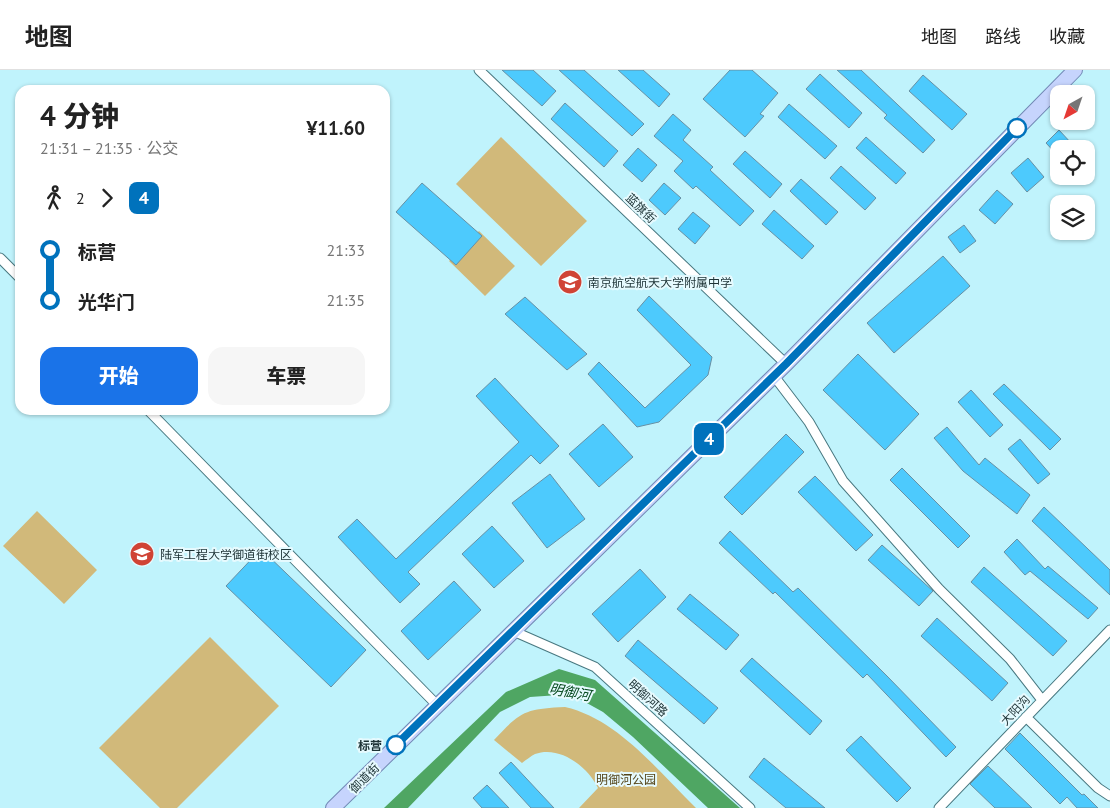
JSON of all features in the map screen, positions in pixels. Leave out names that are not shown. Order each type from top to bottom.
[{"type":"main road","name":"御道街","points":[[333,808],[774,376],[1075,70]]},
{"type":"street","name":"蓝旗街","points":[[478,70],[786,364]]},
{"type":"street","points":[[0,258],[15,273]]},
{"type":"street","points":[[774,376],[809,422],[843,481],[940,589],[1010,659],[1042,700]]},
{"type":"street","points":[[153,415],[437,705]]},
{"type":"street","name":"大阳沟","points":[[940,808],[1110,630]]},
{"type":"street","name":"明御河路","points":[[513,631],[595,667],[750,808]]},
{"type":"street","points":[[1026,717],[1098,788],[1110,796]]},
{"type":"green space","points":[[501,137],[587,221],[541,266],[456,184]]},
{"type":"green space","points":[[479,231],[515,266],[485,296],[449,261]]},
{"type":"green space","points":[[37,511],[97,570],[64,604],[3,546]]},
{"type":"green space","points":[[210,637],[279,706],[177,808],[160,808],[99,748]]},
{"type":"green space","name":"明御河公园","points":[[565,707],[584,713],[620,734],[652,763],[696,808],[579,808],[598,788],[580,766],[563,755],[544,752],[535,754],[522,763],[494,740],[511,723],[525,713],[541,709]]},
{"type":"water","name":"明御河","points":[[559,669],[595,680],[740,808],[708,808],[633,737],[603,712],[576,697],[559,695],[530,697],[500,712],[408,808],[384,808],[506,692]]},
{"type":"building","points":[[502,70],[533,70],[556,91],[542,106]]},
{"type":"building","points":[[559,70],[584,70],[644,124],[632,136]]},
{"type":"building","points":[[618,70],[643,70],[670,94],[659,107]]},
{"type":"building","points":[[730,70],[752,70],[778,93],[760,114],[764,116],[745,137],[703,99]]},
{"type":"building","points":[[837,70],[861,70],[935,140],[923,153],[884,118],[887,115]]},
{"type":"building","points":[[820,74],[862,113],[849,128],[806,89]]},
{"type":"building","points":[[923,75],[967,114],[952,130],[909,91]]},
{"type":"building","points":[[565,103],[618,151],[604,167],[551,119]]},
{"type":"building","points":[[789,104],[837,146],[825,159],[778,117]]},
{"type":"building","points":[[673,114],[691,130],[683,140],[713,167],[710,170],[754,211],[740,226],[696,186],[693,189],[674,171],[683,161],[654,136]]},
{"type":"building","points":[[1059,130],[1068,140],[1050,140],[1050,147],[1046,143]]},
{"type":"building","points":[[866,137],[906,173],[896,184],[856,148]]},
{"type":"building","points":[[638,148],[657,165],[642,182],[623,165]]},
{"type":"building","points":[[745,151],[782,184],[770,198],[733,164]]},
{"type":"building","points":[[1028,158],[1044,177],[1027,192],[1011,173]]},
{"type":"building","points":[[841,166],[876,198],[865,210],[830,178]]},
{"type":"building","points":[[801,179],[838,212],[826,225],[790,191]]},
{"type":"building","points":[[422,183],[482,236],[456,265],[396,212]]},
{"type":"building","points":[[664,183],[681,198],[665,215],[649,200]]},
{"type":"building","points":[[997,190],[1013,204],[995,224],[979,210]]},
{"type":"building","points":[[774,210],[814,246],[802,259],[762,224]]},
{"type":"building","points":[[693,212],[710,226],[695,244],[678,229]]},
{"type":"building","points":[[964,225],[976,241],[960,253],[948,237]]},
{"type":"building","points":[[943,256],[970,286],[894,353],[867,323]]},
{"type":"building","points":[[649,296],[712,357],[708,375],[659,422],[637,427],[588,374],[599,362],[645,408],[691,365],[637,310]]},
{"type":"building","points":[[525,297],[587,354],[567,370],[505,314]]},
{"type":"building","points":[[858,354],[919,414],[885,450],[823,390]]},
{"type":"building","points":[[495,378],[559,446],[540,464],[531,455],[408,572],[420,584],[400,603],[338,537],[357,519],[396,559],[519,442],[476,396]]},
{"type":"building","points":[[1004,384],[1061,439],[1050,450],[993,394]]},
{"type":"building","points":[[971,390],[1003,425],[990,437],[958,402]]},
{"type":"building","points":[[603,424],[633,457],[599,487],[569,454]]},
{"type":"building","points":[[947,427],[979,465],[985,458],[1030,495],[1017,514],[963,471],[934,438]]},
{"type":"building","points":[[786,434],[804,452],[742,515],[724,497]]},
{"type":"building","points":[[1020,439],[1050,474],[1038,484],[1008,449]]},
{"type":"building","points":[[902,468],[970,536],[958,548],[890,480]]},
{"type":"building","points":[[550,474],[585,519],[547,548],[512,503]]},
{"type":"building","points":[[815,476],[873,535],[856,551],[798,492]]},
{"type":"building","points":[[1044,507],[1110,570],[1110,595],[1032,521]]},
{"type":"building","points":[[492,526],[524,561],[494,588],[462,554]]},
{"type":"building","points":[[730,531],[793,592],[798,588],[956,747],[946,757],[867,674],[863,678],[775,592],[773,594],[719,543]]},
{"type":"building","points":[[1017,539],[1045,569],[1048,566],[1098,608],[1088,619],[1030,571],[1025,575],[1004,552]]},
{"type":"building","points":[[882,545],[933,591],[919,606],[868,560]]},
{"type":"building","points":[[261,549],[366,650],[331,687],[226,586]]},
{"type":"building","points":[[984,567],[1067,641],[1053,656],[971,582]]},
{"type":"building","points":[[640,569],[666,597],[618,642],[592,614]]},
{"type":"building","points":[[454,581],[481,610],[428,660],[401,631]]},
{"type":"building","points":[[690,594],[739,635],[726,650],[677,609]]},
{"type":"building","points":[[937,618],[1008,683],[992,701],[921,636]]},
{"type":"building","points":[[638,640],[718,708],[704,724],[625,656]]},
{"type":"building","points":[[752,658],[822,721],[810,735],[740,671]]},
{"type":"building","points":[[1020,733],[1082,795],[1084,794],[1098,808],[1077,808],[1067,797],[1060,804],[1005,749]]},
{"type":"building","points":[[861,736],[911,788],[897,802],[846,750]]},
{"type":"building","points":[[764,758],[825,808],[786,808],[749,777]]},
{"type":"building","points":[[511,762],[554,808],[531,808],[499,773]]},
{"type":"building","points":[[988,766],[1032,808],[995,808],[970,784]]},
{"type":"building","points":[[487,785],[509,808],[482,808],[473,798]]},
{"type":"bus line","name":"4","points":[[396,745],[786,364],[1017,128]]},
{"type":"place","name":"南京航空航天大学附属中学","points":[[570,282]]},
{"type":"place","name":"陆军工程大学御道街校区","points":[[142,554]]},
{"type":"place","name":"标营","points":[[396,745]]}]
